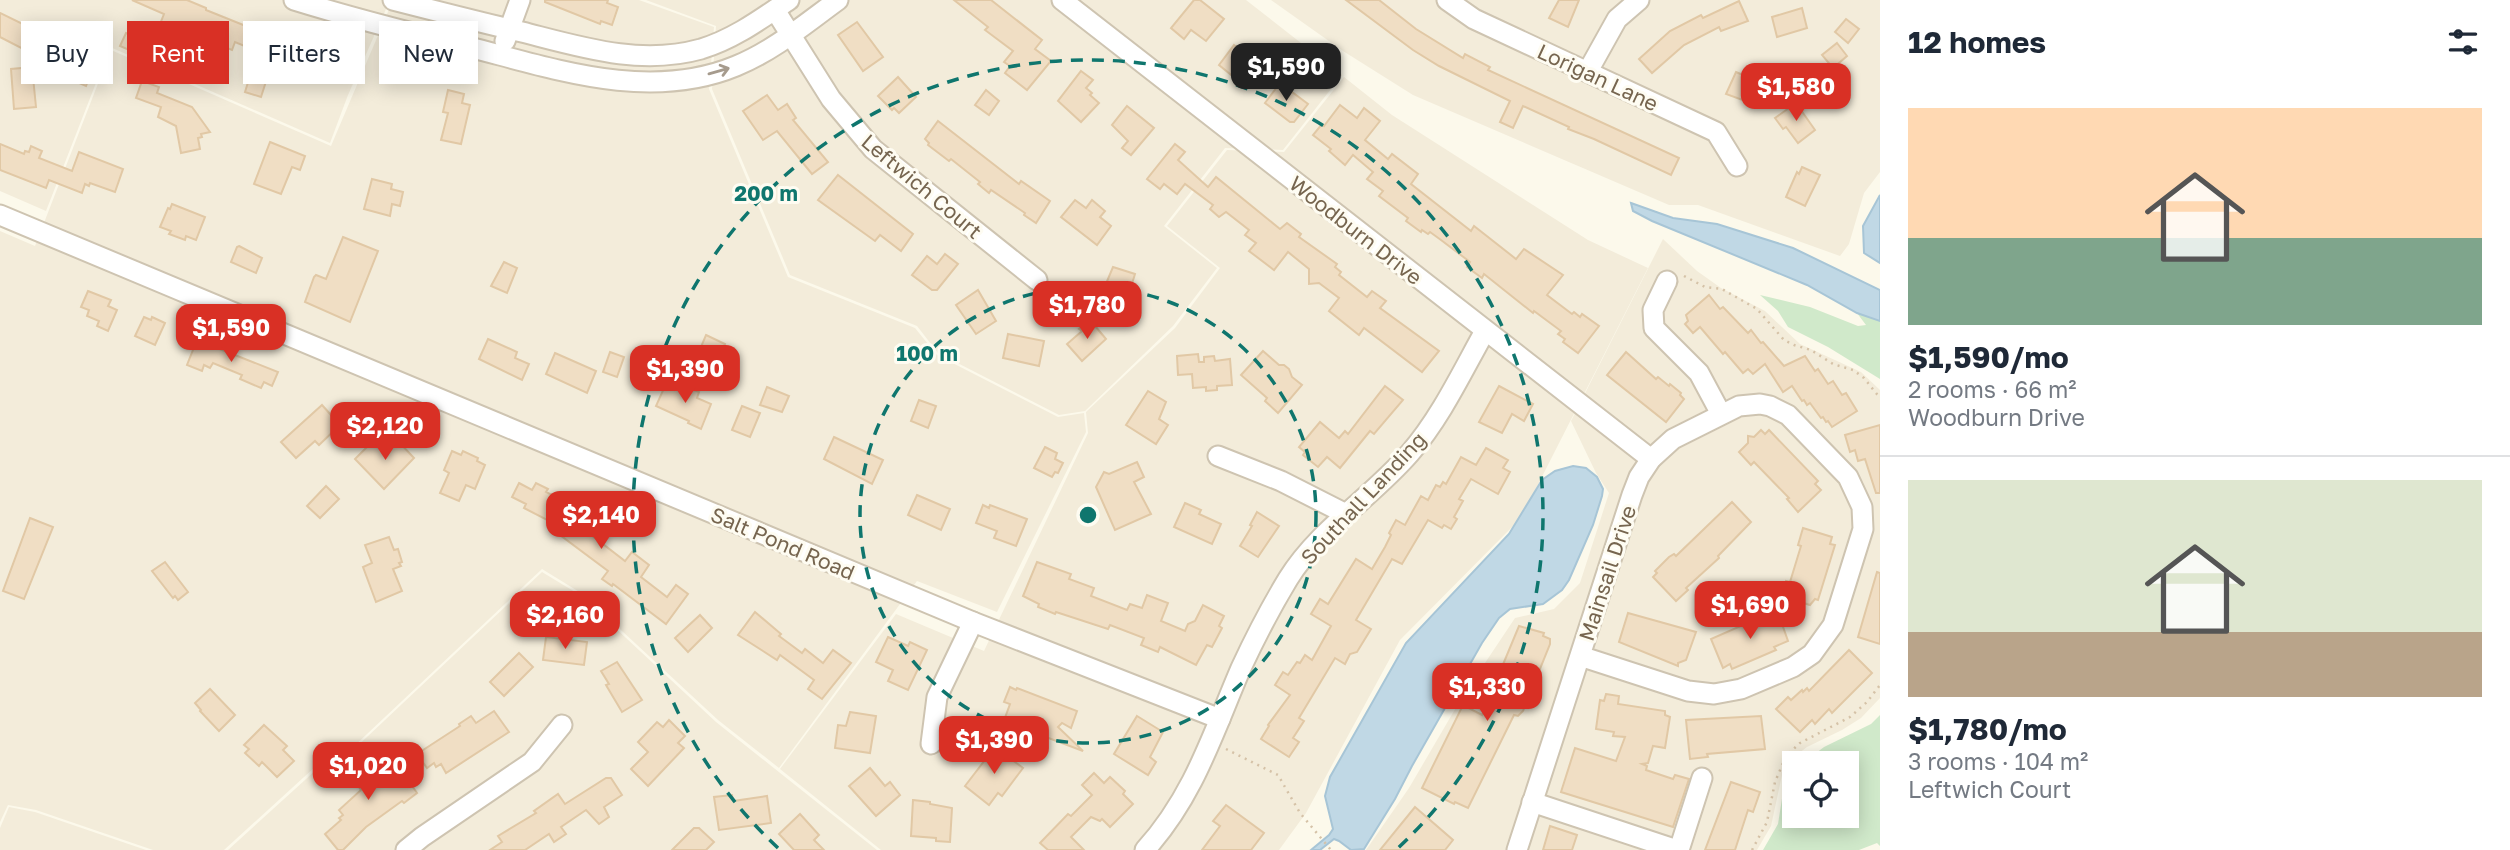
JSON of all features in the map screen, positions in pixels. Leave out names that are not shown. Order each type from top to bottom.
[{"type":"street","points":[[294,0],[354,19],[501,55],[608,80],[637,83],[672,81],[734,67],[768,51],[838,0]]},
{"type":"street","points":[[393,0],[509,29],[640,57],[672,55],[722,41],[745,30],[782,5]]},
{"type":"street","points":[[501,55],[520,0]]},
{"type":"street","name":"Woodburn Drive","points":[[1062,0],[1651,459]]},
{"type":"street","name":"Lorigan Lane","points":[[1447,0],[1474,19],[1716,132],[1737,166]]},
{"type":"street","points":[[1588,71],[1617,19],[1639,0]]},
{"type":"street","name":"Leftwich Court","points":[[782,5],[791,34],[831,99],[873,149],[1037,280]]},
{"type":"street","name":"Salt Pond Road","points":[[0,215],[973,622],[1220,719]]},
{"type":"street","points":[[1667,281],[1653,310],[1654,328],[1699,373],[1721,414]]},
{"type":"street","name":"Southall Landing","points":[[1145,850],[1165,828],[1184,799],[1242,666],[1290,577],[1311,549],[1410,453],[1432,423],[1485,331]]},
{"type":"street","points":[[1580,656],[1688,691],[1714,694],[1741,689],[1793,667],[1812,654],[1828,635],[1837,613],[1863,529],[1862,507],[1855,487],[1839,467],[1781,411],[1770,406],[1749,404],[1721,414],[1672,439],[1651,459]]},
{"type":"street","points":[[1218,456],[1281,481],[1346,514]]},
{"type":"street","name":"Mainsail Drive","points":[[1517,850],[1632,495],[1639,477],[1651,459]]},
{"type":"street","points":[[931,744],[937,697],[973,622]]},
{"type":"street","points":[[407,850],[533,762],[562,725]]},
{"type":"street","points":[[1532,802],[1678,850],[1702,778]]},
{"type":"path","points":[[1667,281],[1674,271],[1705,287],[1722,289],[1762,314],[1790,344],[1811,350],[1828,362],[1858,373],[1880,398]]},
{"type":"path","points":[[1752,850],[1767,822],[1775,782],[1786,756],[1800,743],[1850,718],[1880,685]]},
{"type":"path","points":[[1211,741],[1276,774],[1300,813],[1331,850]]},
{"type":"shaded area","points":[[0,0],[390,0],[365,57],[365,21],[243,21],[243,84],[353,84],[330,143],[195,84],[229,84],[229,21],[127,21],[127,54],[113,48],[113,21],[21,21],[21,84],[96,84],[46,211],[0,191]]},
{"type":"shaded area","points":[[393,0],[639,0],[714,27],[709,89],[788,277],[915,328],[937,355],[1058,417],[1084,413],[1086,432],[997,612],[917,581],[779,768],[718,720],[581,593],[542,569],[332,767],[315,767],[224,850],[153,850],[36,810],[8,805],[0,822],[0,231],[35,246],[98,84],[113,84],[113,51],[127,57],[127,84],[189,84],[331,146],[357,84],[365,84],[365,66],[379,33],[379,84],[478,84],[478,21],[384,21]]},
{"type":"shaded area","points":[[646,0],[1246,0],[1342,75],[1283,150],[1225,148],[1164,226],[1217,268],[1173,326],[1085,411],[1059,415],[938,353],[917,326],[790,275],[712,89],[716,26]]},
{"type":"shaded area","points":[[1271,0],[1880,0],[1880,172],[1864,193],[1849,244],[1840,256],[1698,205],[1669,205],[1413,95],[1343,51]]},
{"type":"shaded area","points":[[1344,77],[1392,115],[1588,240],[1648,268],[1521,518],[1400,640],[1306,813],[1279,850],[881,850],[780,769],[896,614],[984,651],[1088,433],[1086,412],[1175,328],[1220,268],[1167,226],[1227,150],[1284,152]]},
{"type":"shaded area","points":[[1663,239],[1697,271],[1721,288],[1765,311],[1800,344],[1861,372],[1880,390],[1880,698],[1861,718],[1842,730],[1802,751],[1782,751],[1782,775],[1771,826],[1757,850],[1366,850],[1409,788],[1461,699],[1515,618],[1554,609],[1580,583],[1609,493],[1596,473],[1571,421]]},
{"type":"shaded area","points":[[542,572],[580,595],[716,722],[877,850],[228,850],[316,770],[333,769]]},
{"type":"shaded area","points":[[9,807],[35,812],[146,850],[0,850],[0,828]]},
{"type":"green space","points":[[1760,295],[1810,307],[1858,326],[1866,325],[1857,313],[1880,321],[1880,379],[1828,347],[1788,327],[1778,311]]},
{"type":"green space","points":[[1880,715],[1880,846],[1877,843],[1859,850],[1763,850],[1778,824],[1782,799],[1782,828],[1859,828],[1859,751],[1819,751],[1871,724]]},
{"type":"water","points":[[1880,195],[1880,263],[1864,253],[1863,226]]},
{"type":"water","points":[[1631,203],[1673,218],[1717,224],[1793,248],[1880,290],[1880,321],[1857,313],[1807,285],[1652,221],[1633,211]]},
{"type":"water","points":[[1573,466],[1586,468],[1597,477],[1603,489],[1593,525],[1569,580],[1562,590],[1543,604],[1510,609],[1499,618],[1364,849],[1351,850],[1334,839],[1320,850],[1311,850],[1333,829],[1325,796],[1330,777],[1406,643],[1509,534],[1542,480],[1555,471]]},
{"type":"building","points":[[132,0],[187,0],[243,25],[243,45],[235,42],[232,50],[229,49],[229,21],[161,21],[164,14]]},
{"type":"building","points":[[545,0],[608,0],[607,3],[618,7],[612,25],[601,21],[600,24]]},
{"type":"building","points":[[954,0],[991,0],[1042,40],[1035,49],[1051,61],[1027,90],[1005,73],[1010,66],[1004,62],[1013,51],[985,30],[988,27]]},
{"type":"building","points":[[1194,0],[1200,0],[1224,19],[1206,41],[1191,30],[1184,39],[1171,28]]},
{"type":"building","points":[[1346,0],[1379,0],[1416,29],[1463,58],[1465,54],[1490,67],[1488,70],[1679,158],[1671,175],[1523,106],[1513,128],[1500,122],[1510,101],[1413,50]]},
{"type":"building","points":[[1559,0],[1579,0],[1568,27],[1549,18]]},
{"type":"building","points":[[1739,1],[1748,21],[1721,31],[1719,27],[1684,45],[1652,73],[1639,59],[1670,31],[1701,15],[1703,18]]},
{"type":"building","points":[[1802,8],[1807,28],[1777,37],[1772,17]]},
{"type":"building","points":[[0,13],[21,23],[21,48],[0,37]]},
{"type":"building","points":[[1846,19],[1859,29],[1848,43],[1835,32]]},
{"type":"building","points":[[857,22],[883,57],[863,71],[838,35]]},
{"type":"building","points":[[126,33],[127,33],[127,49],[120,46]]},
{"type":"building","points":[[1837,43],[1847,56],[1833,68],[1822,55]]},
{"type":"building","points":[[1234,45],[1261,68],[1246,87],[1219,65]]},
{"type":"building","points":[[21,68],[21,84],[34,84],[36,107],[14,109],[11,69]]},
{"type":"building","points":[[1081,71],[1093,80],[1086,88],[1099,103],[1081,122],[1058,101]]},
{"type":"building","points":[[1736,72],[1768,86],[1759,106],[1726,94]]},
{"type":"building","points":[[898,77],[916,97],[899,113],[878,96]]},
{"type":"building","points":[[1280,83],[1308,104],[1294,122],[1290,122],[1265,103]]},
{"type":"building","points":[[141,84],[150,84],[159,87],[157,93],[192,107],[210,132],[201,134],[202,137],[198,138],[200,149],[181,153],[176,126],[158,117],[161,107],[136,98]]},
{"type":"building","points":[[248,84],[265,84],[261,97],[245,92]]},
{"type":"building","points":[[448,90],[464,94],[462,103],[470,105],[461,144],[441,140],[448,113],[443,112]]},
{"type":"building","points":[[986,90],[999,101],[989,115],[975,105]]},
{"type":"building","points":[[767,95],[778,110],[787,104],[796,118],[793,120],[828,162],[812,174],[777,131],[763,140],[743,111]]},
{"type":"building","points":[[1796,103],[1815,130],[1798,143],[1775,118]]},
{"type":"building","points":[[1340,105],[1357,118],[1364,108],[1380,121],[1365,140],[1388,159],[1392,154],[1418,174],[1411,184],[1471,231],[1474,226],[1516,259],[1524,249],[1563,275],[1547,295],[1572,314],[1574,312],[1580,317],[1582,314],[1599,326],[1578,353],[1563,342],[1565,339],[1558,334],[1561,331],[1534,311],[1533,313],[1484,274],[1482,278],[1467,267],[1470,262],[1430,232],[1421,232],[1406,221],[1408,218],[1379,196],[1383,191],[1367,179],[1373,172],[1353,155],[1345,165],[1313,135],[1322,124],[1324,126]]},
{"type":"building","points":[[1127,106],[1154,128],[1131,155],[1122,148],[1128,141],[1112,125]]},
{"type":"building","points":[[938,121],[1019,184],[1021,181],[1050,201],[1036,223],[991,190],[989,193],[978,184],[980,182],[951,159],[949,161],[928,145],[925,139]]},
{"type":"building","points":[[270,142],[305,156],[300,170],[292,167],[281,194],[254,184]]},
{"type":"building","points":[[0,144],[24,154],[25,151],[29,152],[31,146],[42,151],[39,158],[72,171],[79,152],[123,169],[115,192],[90,183],[89,186],[85,184],[82,193],[49,180],[46,188],[0,170]]},
{"type":"building","points":[[1175,144],[1185,152],[1178,160],[1208,187],[1216,177],[1280,229],[1287,223],[1301,234],[1299,237],[1337,264],[1335,267],[1341,272],[1339,275],[1367,297],[1372,291],[1386,301],[1380,308],[1439,351],[1422,372],[1364,328],[1359,335],[1329,311],[1339,298],[1319,283],[1309,284],[1309,269],[1288,252],[1274,270],[1249,251],[1256,243],[1245,235],[1249,230],[1226,212],[1219,217],[1210,209],[1213,205],[1185,184],[1177,194],[1164,184],[1160,189],[1147,179]]},
{"type":"building","points":[[1802,167],[1820,175],[1805,206],[1786,197]]},
{"type":"building","points":[[838,175],[913,234],[901,251],[880,235],[875,241],[818,200]]},
{"type":"building","points":[[372,179],[392,184],[391,189],[403,192],[400,206],[392,204],[390,216],[364,209]]},
{"type":"building","points":[[1075,200],[1086,208],[1092,200],[1105,211],[1100,217],[1111,226],[1097,245],[1061,217]]},
{"type":"building","points":[[172,204],[205,217],[196,240],[186,236],[185,240],[160,227]]},
{"type":"building","points":[[343,237],[378,251],[350,322],[305,302],[314,277],[316,275],[326,279]]},
{"type":"building","points":[[239,246],[262,258],[256,273],[231,262]]},
{"type":"building","points":[[945,254],[958,264],[937,290],[932,290],[912,275],[927,256],[937,264]]},
{"type":"building","points":[[504,262],[517,268],[507,293],[491,286]]},
{"type":"building","points":[[1113,267],[1135,274],[1125,306],[1100,298]]},
{"type":"building","points":[[978,290],[996,321],[976,334],[956,305]]},
{"type":"building","points":[[88,291],[111,300],[108,306],[117,310],[108,331],[97,326],[99,321],[87,316],[89,310],[81,307]]},
{"type":"building","points":[[1709,295],[1720,309],[1723,307],[1748,333],[1751,330],[1784,366],[1805,356],[1828,384],[1833,381],[1842,395],[1846,393],[1857,411],[1832,427],[1810,403],[1807,405],[1802,401],[1792,386],[1783,392],[1765,364],[1753,374],[1748,369],[1743,373],[1700,327],[1693,333],[1685,324],[1688,321],[1686,315]]},
{"type":"building","points":[[144,317],[151,320],[152,317],[165,323],[155,345],[135,336]]},
{"type":"building","points":[[1090,320],[1106,339],[1082,361],[1067,344]]},
{"type":"building","points":[[1008,334],[1044,341],[1039,366],[1003,358]]},
{"type":"building","points":[[706,335],[725,344],[717,362],[698,354]]},
{"type":"building","points":[[488,339],[517,352],[515,358],[529,364],[522,380],[479,359]]},
{"type":"building","points":[[197,340],[278,372],[272,386],[264,382],[261,388],[240,379],[242,375],[213,363],[210,368],[204,365],[202,371],[187,365]]},
{"type":"building","points":[[1263,351],[1279,365],[1289,369],[1292,377],[1302,385],[1278,413],[1265,401],[1267,398],[1241,375]]},
{"type":"building","points":[[610,352],[624,357],[617,377],[603,372]]},
{"type":"building","points":[[1626,352],[1656,379],[1658,377],[1681,393],[1684,399],[1666,422],[1607,375]]},
{"type":"building","points":[[555,353],[596,371],[587,393],[546,374]]},
{"type":"building","points":[[1198,354],[1199,362],[1204,362],[1204,357],[1214,356],[1215,361],[1230,359],[1232,385],[1217,386],[1217,390],[1206,391],[1206,387],[1193,388],[1192,374],[1178,375],[1177,356]]},
{"type":"building","points":[[677,383],[699,392],[697,398],[711,404],[701,429],[656,406],[665,386],[674,390]]},
{"type":"building","points":[[1385,386],[1403,400],[1374,434],[1370,431],[1340,468],[1327,457],[1318,467],[1303,455],[1305,452],[1299,447],[1320,422],[1339,438],[1345,431],[1348,434]]},
{"type":"building","points":[[1499,386],[1533,404],[1524,421],[1512,414],[1502,433],[1479,422]]},
{"type":"building","points":[[767,387],[789,396],[782,412],[760,405]]},
{"type":"building","points":[[1148,391],[1166,402],[1159,419],[1168,425],[1156,444],[1126,425]]},
{"type":"building","points":[[919,400],[936,406],[928,428],[911,421]]},
{"type":"building","points":[[322,405],[340,425],[319,445],[315,441],[296,458],[281,442]]},
{"type":"building","points":[[742,406],[760,413],[750,437],[732,430]]},
{"type":"building","points":[[1880,425],[1880,493],[1876,493],[1865,459],[1858,461],[1855,450],[1850,452],[1845,435]]},
{"type":"building","points":[[1761,430],[1765,434],[1769,430],[1818,481],[1815,484],[1821,490],[1798,512],[1787,499],[1789,498],[1754,462],[1751,465],[1739,452],[1748,443],[1748,436],[1754,437]]},
{"type":"building","points":[[834,437],[883,460],[872,484],[824,459]]},
{"type":"building","points":[[397,440],[414,458],[384,489],[355,459],[373,441],[384,452]]},
{"type":"building","points":[[1045,447],[1057,453],[1055,459],[1063,463],[1058,473],[1055,472],[1052,477],[1034,468]]},
{"type":"building","points":[[1486,448],[1508,460],[1503,468],[1510,472],[1498,494],[1471,479],[1459,499],[1463,501],[1451,529],[1444,525],[1442,528],[1428,520],[1402,564],[1392,559],[1356,620],[1371,629],[1357,652],[1350,654],[1345,664],[1335,658],[1299,718],[1304,721],[1293,738],[1299,742],[1289,757],[1261,739],[1290,695],[1275,685],[1283,672],[1288,675],[1305,655],[1312,660],[1331,626],[1311,614],[1320,599],[1328,604],[1356,559],[1372,569],[1391,535],[1389,533],[1396,520],[1405,525],[1421,496],[1428,500],[1436,485],[1440,487],[1443,482],[1446,484],[1461,457],[1476,465]]},
{"type":"building","points":[[452,451],[461,455],[463,451],[478,458],[477,461],[485,465],[475,489],[466,485],[459,501],[440,493],[449,473],[444,470]]},
{"type":"building","points":[[1137,462],[1144,477],[1134,482],[1151,514],[1115,530],[1096,487],[1104,472],[1109,474]]},
{"type":"building","points":[[519,483],[532,490],[536,483],[548,489],[546,492],[580,510],[583,506],[601,520],[590,534],[625,561],[632,552],[649,565],[641,577],[667,597],[676,585],[688,594],[666,624],[613,584],[612,586],[602,579],[608,571],[560,535],[565,529],[524,508],[526,504],[512,497]]},
{"type":"building","points":[[326,486],[339,499],[320,518],[307,506]]},
{"type":"building","points":[[917,495],[950,509],[941,530],[908,515]]},
{"type":"building","points":[[1732,502],[1751,522],[1676,601],[1653,577],[1657,573],[1655,571],[1669,557],[1674,554],[1676,556]]},
{"type":"building","points":[[1185,503],[1201,510],[1199,514],[1221,524],[1212,544],[1174,527]]},
{"type":"building","points":[[983,505],[989,508],[990,505],[1027,519],[1016,546],[994,538],[997,531],[976,523]]},
{"type":"building","points":[[1257,512],[1279,526],[1258,557],[1240,546]]},
{"type":"building","points":[[30,518],[53,527],[24,599],[3,591]]},
{"type":"building","points":[[1803,528],[1832,537],[1830,544],[1835,545],[1818,600],[1815,599],[1810,605],[1781,596],[1786,581],[1790,582],[1801,546],[1798,545]]},
{"type":"building","points":[[389,537],[394,550],[398,549],[402,562],[399,563],[401,566],[393,569],[402,591],[376,602],[363,567],[372,563],[365,545]]},
{"type":"building","points":[[165,562],[188,592],[178,600],[175,596],[173,598],[152,571]]},
{"type":"building","points":[[1037,562],[1071,574],[1069,579],[1094,588],[1091,596],[1127,610],[1130,604],[1142,608],[1147,595],[1168,603],[1161,621],[1185,631],[1188,624],[1195,621],[1203,605],[1224,616],[1219,626],[1222,628],[1212,647],[1207,645],[1196,665],[1160,647],[1158,652],[1141,645],[1144,638],[1110,625],[1108,629],[1056,612],[1055,614],[1038,607],[1039,604],[1023,596]]},
{"type":"building","points":[[1877,572],[1880,573],[1880,644],[1858,637]]},
{"type":"building","points":[[1777,610],[1788,641],[1774,647],[1776,650],[1732,669],[1730,664],[1723,668],[1711,639]]},
{"type":"building","points":[[755,612],[781,634],[779,636],[802,653],[805,649],[823,663],[833,650],[851,663],[822,699],[808,689],[814,680],[780,655],[777,660],[738,635]]},
{"type":"building","points":[[1628,613],[1696,632],[1686,660],[1678,663],[1678,666],[1619,642]]},
{"type":"building","points":[[700,615],[712,628],[688,652],[675,638]]},
{"type":"building","points":[[1519,626],[1544,633],[1543,636],[1550,639],[1550,644],[1523,711],[1518,716],[1514,715],[1468,808],[1455,802],[1454,804],[1422,788],[1463,705],[1482,715]]},
{"type":"building","points":[[546,637],[587,642],[584,665],[543,660]]},
{"type":"building","points":[[888,637],[908,646],[910,642],[927,650],[908,690],[888,681],[893,670],[876,662]]},
{"type":"building","points":[[1849,650],[1872,673],[1832,713],[1829,709],[1815,724],[1812,720],[1800,732],[1776,709],[1788,697],[1791,700],[1802,690],[1803,692],[1807,688],[1809,691]]},
{"type":"building","points":[[519,653],[533,667],[504,696],[490,682]]},
{"type":"building","points":[[617,662],[642,700],[622,712],[601,671]]},
{"type":"building","points":[[1010,687],[1077,711],[1071,728],[1062,723],[1058,727],[1083,751],[1046,737],[1044,741],[1002,726],[1010,704],[1004,702]]},
{"type":"building","points":[[210,689],[235,715],[219,731],[195,703]]},
{"type":"building","points":[[1606,694],[1619,696],[1618,704],[1665,711],[1665,715],[1670,717],[1665,748],[1653,746],[1648,763],[1642,764],[1647,766],[1646,770],[1673,779],[1675,775],[1689,779],[1673,827],[1561,792],[1575,748],[1616,761],[1625,737],[1613,736],[1614,732],[1596,729],[1600,700],[1604,701]]},
{"type":"building","points":[[494,711],[509,732],[446,773],[441,764],[436,767],[434,763],[427,768],[417,754],[471,716],[476,723]]},
{"type":"building","points":[[850,712],[876,716],[870,753],[835,748],[838,725],[846,726]]},
{"type":"building","points":[[1137,716],[1163,732],[1150,757],[1156,762],[1148,775],[1114,754]]},
{"type":"building","points":[[1761,716],[1765,749],[1707,754],[1708,757],[1690,759],[1686,720]]},
{"type":"building","points":[[669,720],[685,736],[678,743],[684,748],[648,786],[631,769],[648,752],[638,742],[657,722],[663,727]]},
{"type":"building","points":[[993,723],[1009,729],[1002,747],[985,741]]},
{"type":"building","points":[[264,725],[287,746],[283,750],[294,761],[277,777],[262,762],[259,766],[245,753],[249,749],[244,745]]},
{"type":"building","points":[[995,747],[1023,768],[1002,796],[998,793],[989,805],[965,786]]},
{"type":"building","points":[[363,755],[386,786],[403,773],[417,793],[366,827],[343,850],[338,850],[325,834],[341,820],[339,818],[343,815],[339,810],[361,790],[345,769]]},
{"type":"building","points":[[870,768],[885,786],[890,782],[900,795],[876,816],[849,786]]},
{"type":"building","points":[[1094,773],[1104,783],[1110,777],[1125,791],[1123,794],[1133,804],[1110,827],[1102,819],[1100,821],[1091,817],[1071,837],[1084,850],[1048,850],[1040,843],[1068,814],[1071,816],[1092,795],[1082,785]]},
{"type":"building","points":[[606,778],[611,778],[622,795],[604,807],[609,817],[599,824],[586,810],[561,827],[566,834],[554,842],[549,834],[525,850],[490,850],[502,842],[498,836],[536,813],[534,811],[558,794],[565,804]]},
{"type":"building","points":[[1731,782],[1760,792],[1753,812],[1748,810],[1735,850],[1705,850]]},
{"type":"building","points":[[732,795],[733,801],[767,796],[771,823],[719,830],[714,797]]},
{"type":"building","points":[[913,800],[952,808],[950,842],[911,836]]},
{"type":"building","points":[[1226,805],[1264,833],[1251,850],[1202,850],[1220,826],[1213,821]]},
{"type":"building","points":[[1415,807],[1453,840],[1445,850],[1380,850]]},
{"type":"building","points":[[800,814],[819,835],[814,840],[824,850],[794,850],[779,834]]},
{"type":"building","points":[[1550,826],[1577,835],[1572,850],[1543,850]]},
{"type":"building","points":[[694,828],[699,828],[714,842],[706,850],[672,850]]}]
